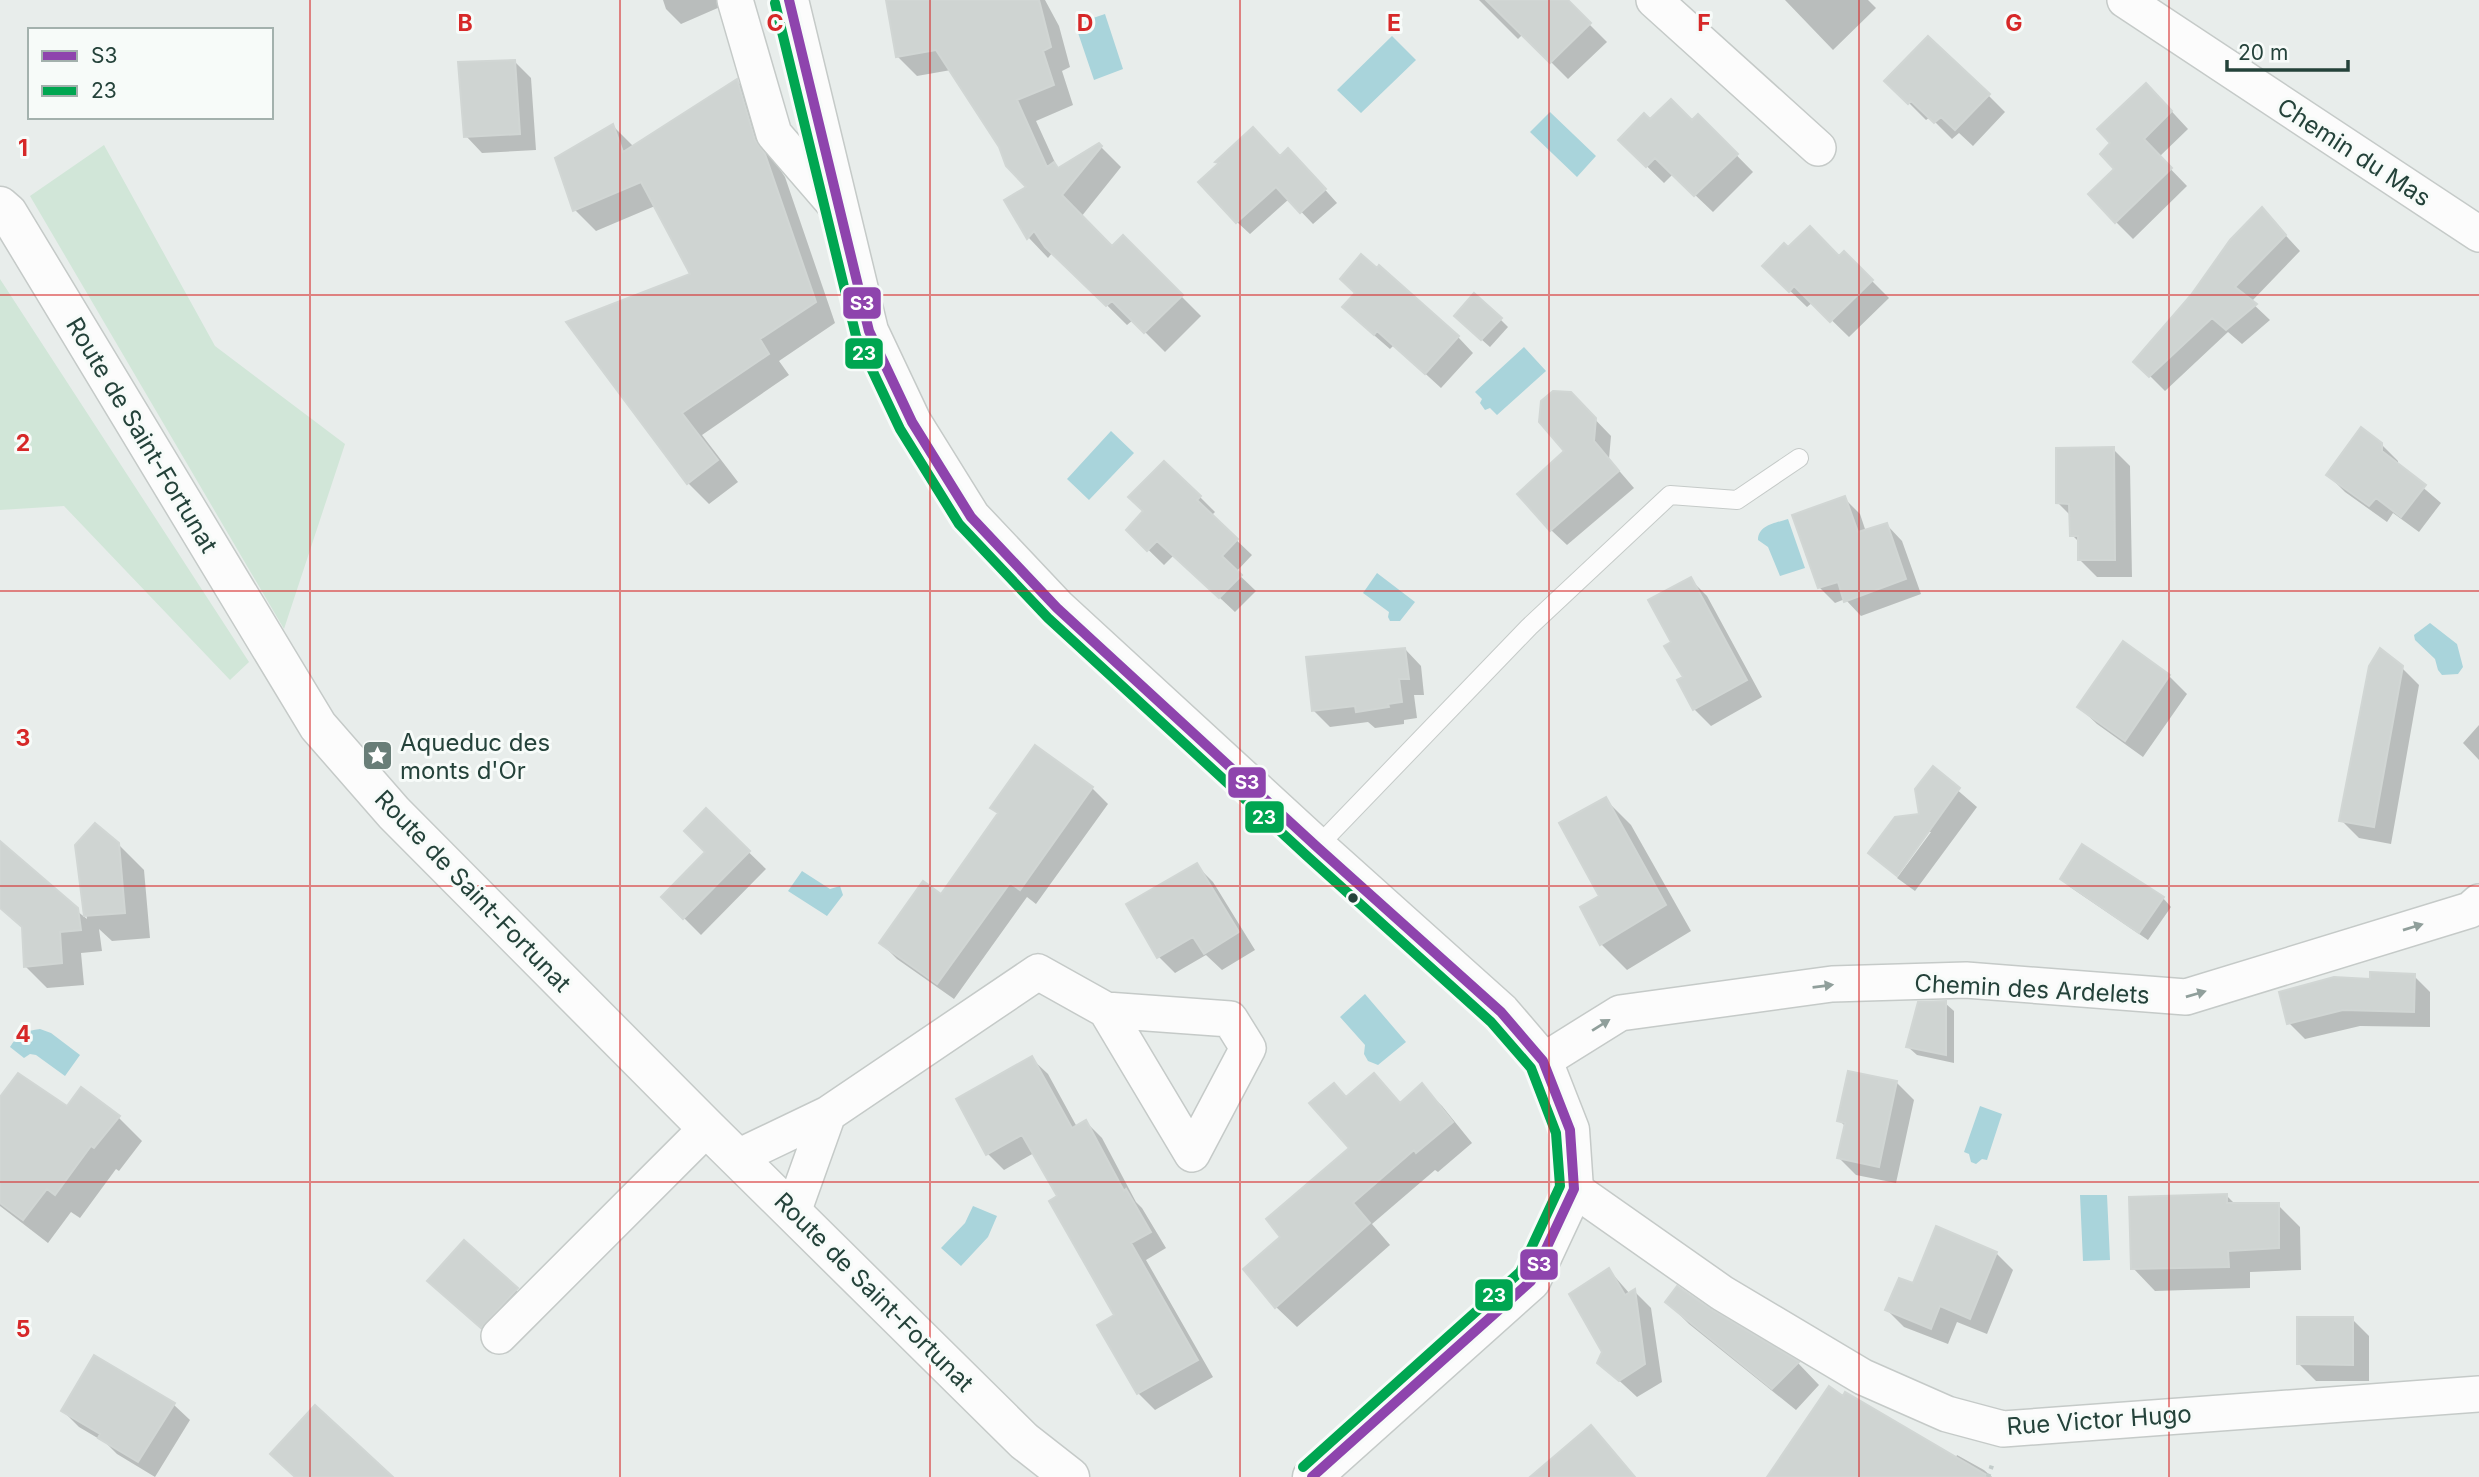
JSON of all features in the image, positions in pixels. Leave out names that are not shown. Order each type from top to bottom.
[{"type":"street","points":[[735,0],[774,134],[838,208]]},
{"type":"street","points":[[789,0],[869,331],[912,422],[971,516],[1057,608],[1501,1012],[1542,1061],[1570,1130],[1574,1189],[1531,1282],[1312,1477]]},
{"type":"street","points":[[1654,0],[1818,148]]},
{"type":"street","name":"Chemin du Mas","points":[[2125,0],[2479,234]]},
{"type":"street","name":"Route de Saint-Fortunat","points":[[0,206],[8,213],[318,726],[394,813],[706,1128],[1024,1441],[1070,1477]]},
{"type":"street","name":"Chemin des Ardelets","points":[[1542,1061],[1620,1013],[1832,985],[1966,980],[2186,998],[2470,910],[2479,902]]},
{"type":"street","points":[[738,1157],[828,1114],[1038,972],[1106,1010],[1230,1019],[1248,1048],[1192,1153],[1106,1010]]},
{"type":"street","points":[[793,1212],[828,1114]]},
{"type":"street","points":[[499,1336],[706,1128]]},
{"type":"street","name":"Rue Victor Hugo","points":[[1574,1189],[1722,1293],[1863,1377],[1947,1413],[2003,1429],[2479,1394]]},
{"type":"lane","points":[[1317,847],[1529,627],[1670,495],[1737,500],[1799,458]]},
{"type":"green space","points":[[104,145],[215,346],[345,444],[284,629],[30,196]]},
{"type":"green space","points":[[0,279],[249,662],[230,680],[64,506],[0,510]]},
{"type":"water","points":[[1105,14],[1123,69],[1094,80],[1075,24]]},
{"type":"water","points":[[1392,36],[1416,60],[1361,113],[1337,90]]},
{"type":"water","points":[[1550,112],[1596,156],[1577,177],[1530,132]]},
{"type":"water","points":[[1524,347],[1546,371],[1497,415],[1490,408],[1485,410],[1480,403],[1482,399],[1475,392]]},
{"type":"water","points":[[1111,431],[1134,453],[1089,500],[1067,479]]},
{"type":"water","points":[[1788,519],[1805,568],[1780,576],[1768,547],[1758,540],[1764,528]]},
{"type":"water","points":[[1377,573],[1415,602],[1400,621],[1390,621],[1389,612],[1363,593]]},
{"type":"water","points":[[2430,623],[2457,644],[2463,667],[2458,674],[2442,675],[2435,659],[2415,640],[2414,635]]},
{"type":"water","points":[[802,871],[830,889],[840,886],[843,895],[827,916],[788,891]]},
{"type":"water","points":[[1365,994],[1406,1042],[1378,1065],[1368,1061],[1364,1054],[1365,1045],[1340,1017]]},
{"type":"water","points":[[40,1029],[51,1033],[80,1055],[65,1076],[36,1055],[30,1054],[24,1058],[10,1047],[23,1034]]},
{"type":"water","points":[[1980,1106],[2002,1114],[1987,1160],[1982,1159],[1976,1164],[1971,1162],[1969,1154],[1964,1152]]},
{"type":"water","points":[[2080,1195],[2107,1195],[2110,1260],[2083,1261]]},
{"type":"water","points":[[973,1206],[997,1216],[988,1237],[961,1266],[941,1248],[965,1223]]},
{"type":"building","points":[[886,0],[1039,0],[1051,47],[1043,51],[1054,85],[1017,100],[1047,167],[1054,162],[1058,168],[1099,143],[1102,146],[1062,195],[1112,246],[1123,235],[1183,295],[1144,333],[1112,301],[1106,306],[1045,247],[1034,231],[1027,239],[1004,200],[1026,187],[1006,166],[999,147],[936,50],[896,57]]},
{"type":"building","points":[[1486,0],[1568,0],[1591,23],[1550,63]]},
{"type":"building","points":[[1928,36],[1990,94],[1955,130],[1941,117],[1934,123],[1911,101],[1908,104],[1884,81]]},
{"type":"building","points":[[515,60],[520,134],[464,137],[458,62]]},
{"type":"building","points":[[737,79],[755,140],[765,154],[816,302],[760,339],[769,354],[682,413],[718,460],[687,484],[566,322],[690,274],[641,182],[573,211],[555,158],[613,124],[623,152]]},
{"type":"building","points":[[2146,83],[2172,111],[2144,139],[2172,168],[2115,223],[2088,194],[2114,169],[2100,154],[2110,143],[2097,129]]},
{"type":"building","points":[[1671,99],[1692,120],[1698,114],[1738,154],[1694,196],[1655,158],[1646,167],[1618,140],[1644,113],[1650,119]]},
{"type":"building","points":[[1253,127],[1280,156],[1288,148],[1326,189],[1300,213],[1276,187],[1236,223],[1198,182],[1219,163],[1215,162]]},
{"type":"building","points":[[2262,207],[2286,235],[2235,287],[2257,304],[2226,330],[2212,318],[2149,377],[2133,362],[2191,295],[2230,240]]},
{"type":"building","points":[[1810,226],[1839,256],[1844,251],[1873,280],[1830,322],[1794,286],[1789,292],[1762,266],[1784,243],[1788,247]]},
{"type":"building","points":[[1361,254],[1377,268],[1379,265],[1459,336],[1425,374],[1377,331],[1374,335],[1342,307],[1355,293],[1340,279]]},
{"type":"building","points":[[1474,293],[1502,318],[1481,340],[1454,316]]},
{"type":"building","points":[[1553,391],[1571,392],[1596,418],[1594,441],[1619,471],[1550,531],[1517,494],[1564,451],[1539,422],[1541,401]]},
{"type":"building","points":[[2361,427],[2382,443],[2382,451],[2426,485],[2401,517],[2376,498],[2369,506],[2326,475]]},
{"type":"building","points":[[2114,447],[2115,560],[2078,560],[2078,536],[2070,536],[2069,504],[2056,503],[2056,448]]},
{"type":"building","points":[[1164,461],[1201,496],[1197,500],[1238,539],[1222,556],[1242,575],[1219,598],[1157,541],[1147,551],[1126,530],[1143,511],[1128,497]]},
{"type":"building","points":[[1845,496],[1858,532],[1887,523],[1906,579],[1844,602],[1838,582],[1818,588],[1792,515]]},
{"type":"building","points":[[1691,577],[1747,680],[1693,710],[1677,680],[1683,677],[1664,646],[1671,642],[1648,600]]},
{"type":"building","points":[[2123,641],[2170,675],[2125,741],[2077,707]]},
{"type":"building","points":[[1405,648],[1409,679],[1399,679],[1402,702],[1388,704],[1389,707],[1356,712],[1355,706],[1312,711],[1306,657]]},
{"type":"building","points":[[2380,648],[2403,666],[2374,827],[2339,821],[2369,666]]},
{"type":"building","points":[[1035,745],[1093,787],[1020,890],[1010,883],[937,984],[879,943],[923,881],[941,894],[998,813],[990,808]]},
{"type":"building","points":[[1933,766],[1960,788],[1897,876],[1868,853],[1895,817],[1919,814],[1915,789]]},
{"type":"building","points":[[1606,797],[1666,905],[1600,945],[1580,907],[1599,896],[1559,823]]},
{"type":"building","points":[[706,808],[750,851],[683,919],[661,897],[705,852],[684,831]]},
{"type":"building","points":[[95,823],[119,843],[125,913],[84,916],[75,845]]},
{"type":"building","points":[[0,841],[78,908],[81,930],[60,932],[62,963],[24,967],[22,927],[0,908]]},
{"type":"building","points":[[2082,844],[2164,897],[2139,933],[2060,879]]},
{"type":"building","points":[[1197,863],[1239,932],[1204,954],[1193,937],[1157,958],[1126,904]]},
{"type":"building","points":[[2370,972],[2415,974],[2414,1012],[2343,1010],[2287,1024],[2279,992],[2334,977],[2370,979]]},
{"type":"building","points":[[1946,1001],[1946,1055],[1906,1047],[1918,1002]]},
{"type":"building","points":[[1032,1056],[1072,1128],[1086,1120],[1124,1191],[1126,1189],[1151,1232],[1131,1243],[1198,1360],[1137,1394],[1097,1325],[1114,1315],[1049,1201],[1057,1196],[1022,1135],[986,1155],[956,1099]]},
{"type":"building","points":[[1848,1071],[1897,1081],[1879,1167],[1837,1158],[1845,1123],[1837,1121]]},
{"type":"building","points":[[18,1073],[67,1106],[81,1087],[120,1116],[94,1148],[91,1146],[55,1195],[47,1189],[23,1220],[0,1203],[0,1097]]},
{"type":"building","points":[[1374,1073],[1400,1103],[1422,1083],[1453,1122],[1416,1153],[1414,1150],[1353,1203],[1370,1223],[1275,1308],[1243,1269],[1280,1237],[1266,1219],[1349,1148],[1309,1103],[1334,1083],[1346,1097]]},
{"type":"building","points":[[2227,1194],[2227,1203],[2279,1203],[2279,1248],[2228,1251],[2229,1267],[2131,1269],[2129,1197]]},
{"type":"building","points":[[1936,1226],[1997,1252],[1970,1319],[1940,1306],[1931,1329],[1885,1310],[1899,1278],[1913,1283]]},
{"type":"building","points":[[464,1240],[518,1288],[481,1328],[427,1281]]},
{"type":"building","points":[[1609,1268],[1625,1295],[1635,1289],[1645,1364],[1619,1381],[1597,1363],[1602,1352],[1569,1294]]},
{"type":"building","points":[[1677,1286],[1799,1362],[1772,1389],[1665,1302]]},
{"type":"building","points":[[2297,1317],[2353,1317],[2353,1365],[2297,1364]]},
{"type":"building","points":[[94,1355],[175,1403],[138,1462],[98,1438],[100,1434],[61,1411]]},
{"type":"building","points":[[1829,1386],[1843,1396],[1845,1392],[1990,1477],[1767,1477]]},
{"type":"building","points":[[315,1405],[393,1477],[295,1477],[270,1454]]},
{"type":"building","points":[[1591,1425],[1635,1477],[1530,1477]]},
{"type":"transit line","name":"S3","points":[[789,0],[869,331],[912,422],[971,517],[1057,608],[1501,1012],[1543,1061],[1570,1130],[1574,1189],[1531,1281],[1312,1477]]},
{"type":"transit line","name":"23","points":[[775,3],[856,336],[900,429],[959,524],[1048,618],[1491,1022],[1531,1068],[1556,1133],[1560,1186],[1520,1272],[1303,1467]]},
{"type":"place","name":"Aqueduc des monts d'Or","points":[[377,756]]}]
